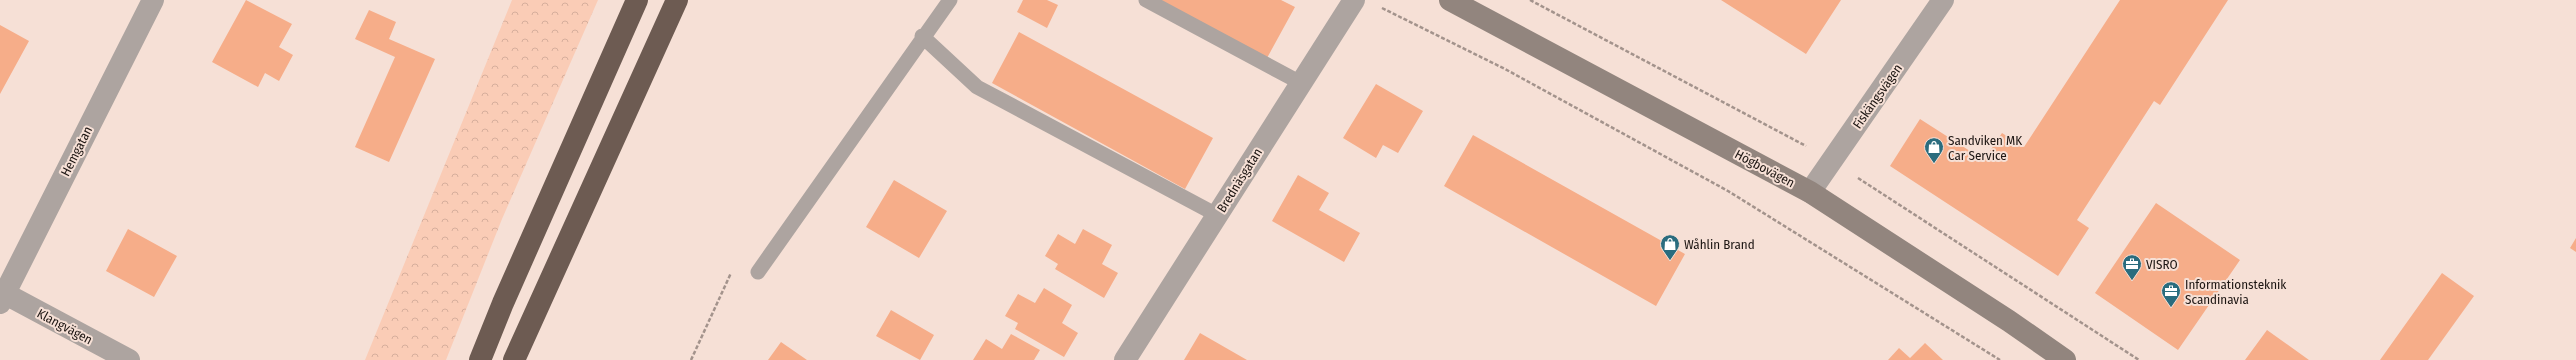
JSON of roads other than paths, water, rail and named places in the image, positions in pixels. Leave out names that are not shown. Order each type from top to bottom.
[{"type":"highway","points":[[480,360],[503,303],[637,0]]},
{"type":"highway","points":[[514,360],[676,0]]},
{"type":"main road","name":"Högbovägen","points":[[1450,0],[1810,192],[2009,321],[2065,360]]},
{"type":"street","name":"Hemgatan","points":[[2,296],[153,0]]},
{"type":"street","name":"Brednäsgatan","points":[[1125,360],[1354,0]]},
{"type":"street","name":"Fiskängsvägen","points":[[1810,192],[1943,0]]},
{"type":"street","name":"Klangvägen","points":[[2,296],[129,360]]},
{"type":"lane","points":[[758,272],[922,36],[950,0]]},
{"type":"lane","points":[[1146,0],[1301,83]]},
{"type":"lane","points":[[922,36],[978,87],[1217,215]]},
{"type":"place","name":"Sandviken MK Car Service","points":[[1934,164]]},
{"type":"place","name":"Wåhlin Brand","points":[[1670,261]]},
{"type":"place","name":"VISRO","points":[[2132,281]]},
{"type":"place","name":"Informationsteknik Scandinavia","points":[[2171,308]]}]
